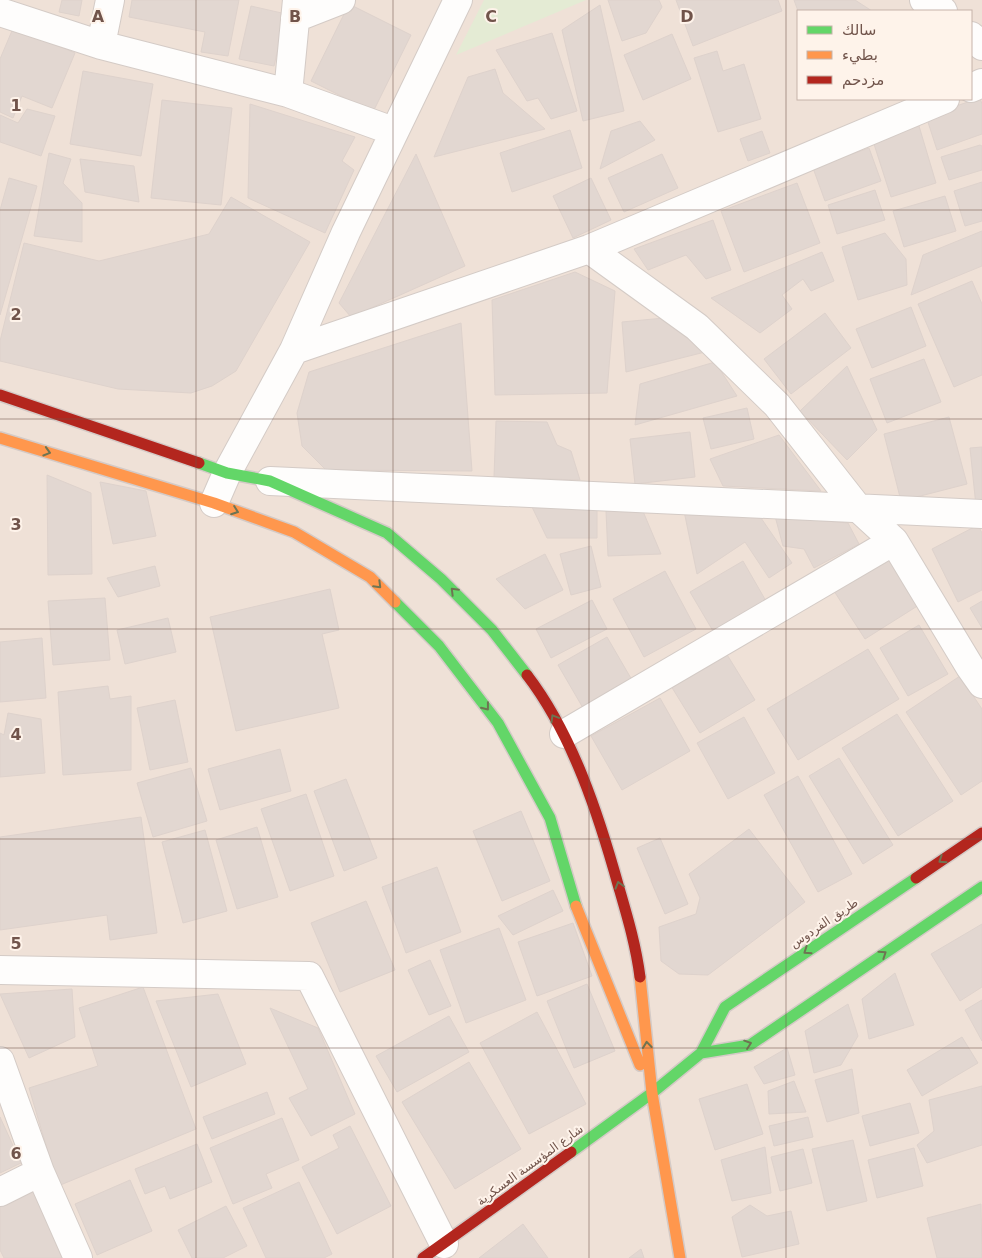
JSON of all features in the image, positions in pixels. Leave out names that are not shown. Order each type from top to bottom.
[{"type":"main road","points":[[0,395],[227,473],[270,481],[387,533],[441,579],[492,630],[534,683],[564,734],[592,803],[611,859],[637,950],[652,1093],[680,1258]]},
{"type":"main road","points":[[0,438],[214,503],[294,532],[370,578],[439,646],[498,723],[550,818],[580,918],[652,1093]]},
{"type":"main road","name":"طريق الفردوس","points":[[652,1093],[701,1053],[725,1007],[982,833]]},
{"type":"main road","name":"طريق الفردوس","points":[[701,1053],[750,1045],[982,887]]},
{"type":"main road","name":"شارع المؤسسة العسكرية","points":[[433,1251],[652,1093]]},
{"type":"street","points":[[101,45],[110,0]]},
{"type":"street","points":[[288,92],[296,9],[341,0]]},
{"type":"street","points":[[214,503],[227,473],[294,350],[393,131],[458,0]]},
{"type":"street","points":[[924,0],[941,10]]},
{"type":"street","points":[[0,12],[101,45],[288,92],[393,131]]},
{"type":"street","points":[[972,37],[982,46]]},
{"type":"street","points":[[294,350],[589,249],[943,100]]},
{"type":"street","points":[[589,249],[697,327],[777,405],[857,507],[894,541],[982,684]]},
{"type":"street","points":[[270,481],[982,514]]},
{"type":"street","points":[[564,734],[894,541]]},
{"type":"street","points":[[0,970],[309,976],[433,1251]]},
{"type":"street","points":[[0,1060],[40,1172],[78,1258]]},
{"type":"street","points":[[0,1192],[40,1172]]},
{"type":"shaded area","points":[[0,0],[982,0],[982,1258],[0,1258]]},
{"type":"green space","points":[[484,0],[586,0],[456,55]]},
{"type":"building","points":[[62,0],[82,0],[79,16],[59,12]]},
{"type":"building","points":[[132,0],[239,0],[228,56],[201,52],[205,32],[129,17]]},
{"type":"building","points":[[608,0],[659,0],[662,7],[646,33],[622,41]]},
{"type":"building","points":[[676,0],[778,0],[782,11],[693,46]]},
{"type":"building","points":[[794,0],[855,0],[870,10],[798,10]]},
{"type":"building","points":[[349,4],[411,35],[373,112],[311,81]]},
{"type":"building","points":[[600,5],[624,111],[583,121],[562,30]]},
{"type":"building","points":[[251,6],[286,14],[274,66],[239,59]]},
{"type":"building","points":[[14,26],[75,53],[52,108],[22,96],[13,118],[0,112],[0,59]]},
{"type":"building","points":[[552,33],[577,111],[551,119],[538,98],[527,101],[496,50]]},
{"type":"building","points":[[672,34],[691,79],[643,100],[624,55]]},
{"type":"building","points":[[717,51],[723,71],[744,64],[761,119],[718,132],[694,58]]},
{"type":"building","points":[[495,69],[503,93],[545,129],[434,157],[468,77]]},
{"type":"building","points":[[83,71],[153,84],[141,156],[70,144]]},
{"type":"building","points":[[980,98],[982,104],[982,134],[937,150],[926,116]]},
{"type":"building","points":[[162,100],[232,108],[221,205],[151,198]]},
{"type":"building","points":[[250,104],[355,137],[342,161],[354,170],[325,233],[248,198]]},
{"type":"building","points":[[27,109],[55,116],[41,156],[0,142],[0,115],[18,123]]},
{"type":"building","points":[[640,121],[655,140],[600,169],[611,131]]},
{"type":"building","points":[[919,126],[936,183],[891,197],[873,141]]},
{"type":"building","points":[[570,130],[582,168],[512,192],[500,153]]},
{"type":"building","points":[[762,131],[770,153],[748,161],[740,139]]},
{"type":"building","points":[[982,146],[982,170],[949,180],[941,157]]},
{"type":"building","points":[[869,148],[881,181],[825,201],[813,168]]},
{"type":"building","points":[[49,153],[71,159],[63,183],[82,203],[82,242],[34,236]]},
{"type":"building","points":[[416,154],[465,266],[351,317],[339,303]]},
{"type":"building","points":[[662,154],[678,188],[624,212],[608,178]]},
{"type":"building","points":[[80,159],[134,166],[139,202],[85,192]]},
{"type":"building","points":[[9,178],[37,186],[0,315],[0,210]]},
{"type":"building","points":[[591,178],[611,220],[573,238],[553,196]]},
{"type":"building","points":[[982,182],[982,221],[965,226],[954,191]]},
{"type":"building","points":[[797,183],[820,243],[744,272],[721,211]]},
{"type":"building","points":[[875,190],[885,220],[837,234],[828,205]]},
{"type":"building","points":[[945,196],[956,231],[904,247],[893,211]]},
{"type":"building","points":[[231,197],[310,242],[236,371],[212,386],[191,393],[118,389],[0,361],[0,341],[24,243],[99,261],[209,234]]},
{"type":"building","points":[[713,220],[731,270],[706,279],[686,255],[648,270],[634,249]]},
{"type":"building","points":[[982,231],[982,266],[911,295],[923,255]]},
{"type":"building","points":[[885,233],[906,259],[907,285],[858,300],[842,247]]},
{"type":"building","points":[[822,252],[834,281],[811,291],[803,279],[782,295],[792,309],[760,333],[711,298]]},
{"type":"building","points":[[575,272],[615,291],[607,393],[495,395],[492,300]]},
{"type":"building","points":[[972,281],[982,304],[982,375],[954,387],[918,304]]},
{"type":"building","points":[[911,307],[926,346],[872,368],[856,329]]},
{"type":"building","points":[[825,313],[851,348],[791,394],[764,359]]},
{"type":"building","points":[[664,318],[705,352],[626,372],[622,322]]},
{"type":"building","points":[[461,323],[472,471],[326,470],[302,446],[297,413],[309,372]]},
{"type":"building","points":[[924,359],[941,402],[887,423],[870,379]]},
{"type":"building","points":[[715,362],[737,396],[635,425],[640,384]]},
{"type":"building","points":[[847,366],[877,430],[847,460],[800,411]]},
{"type":"building","points":[[747,408],[754,439],[711,449],[703,418]]},
{"type":"building","points":[[949,417],[967,484],[901,501],[884,434]]},
{"type":"building","points":[[496,421],[547,422],[557,445],[571,451],[580,480],[494,477]]},
{"type":"building","points":[[690,432],[695,477],[635,484],[630,439]]},
{"type":"building","points":[[779,435],[821,491],[723,486],[710,459]]},
{"type":"building","points":[[982,447],[982,505],[976,506],[970,448]]},
{"type":"building","points":[[47,475],[91,493],[92,574],[48,575]]},
{"type":"building","points":[[100,482],[146,491],[156,536],[113,544]]},
{"type":"building","points":[[597,506],[597,538],[547,538],[532,507]]},
{"type":"building","points":[[642,509],[661,554],[608,556],[606,511]]},
{"type":"building","points":[[684,511],[761,518],[792,563],[769,578],[745,542],[697,574]]},
{"type":"building","points":[[775,516],[848,523],[859,544],[814,568],[804,549],[783,546]]},
{"type":"building","points":[[978,525],[982,533],[982,590],[958,602],[932,549]]},
{"type":"building","points":[[591,546],[601,587],[571,595],[560,554]]},
{"type":"building","points":[[545,554],[563,590],[525,609],[496,579]]},
{"type":"building","points":[[888,557],[919,605],[865,639],[834,591]]},
{"type":"building","points":[[743,561],[766,601],[713,631],[690,592]]},
{"type":"building","points":[[155,566],[160,586],[118,597],[107,578]]},
{"type":"building","points":[[665,571],[696,629],[644,657],[613,599]]},
{"type":"building","points":[[330,589],[339,630],[322,634],[339,708],[236,731],[210,617]]},
{"type":"building","points":[[105,598],[110,660],[53,665],[48,601]]},
{"type":"building","points":[[592,600],[607,629],[551,658],[536,629]]},
{"type":"building","points":[[982,601],[982,628],[970,608]]},
{"type":"building","points":[[168,618],[176,652],[125,664],[117,630]]},
{"type":"building","points":[[919,625],[948,674],[908,696],[880,648]]},
{"type":"building","points":[[607,637],[632,680],[583,708],[558,665]]},
{"type":"building","points":[[42,638],[46,698],[0,702],[0,642]]},
{"type":"building","points":[[868,649],[899,699],[798,760],[767,709]]},
{"type":"building","points":[[726,653],[755,700],[700,733],[671,686]]},
{"type":"building","points":[[960,676],[982,709],[982,781],[961,795],[906,712]]},
{"type":"building","points":[[108,686],[110,699],[131,696],[131,770],[63,775],[58,692]]},
{"type":"building","points":[[660,698],[690,751],[622,790],[591,736]]},
{"type":"building","points":[[175,700],[188,762],[150,770],[137,708]]},
{"type":"building","points":[[8,713],[41,719],[45,773],[0,777],[0,733],[4,735]]},
{"type":"building","points":[[897,714],[953,801],[898,836],[842,748]]},
{"type":"building","points":[[744,717],[775,773],[728,799],[697,743]]},
{"type":"building","points":[[280,749],[291,791],[220,810],[208,769]]},
{"type":"building","points":[[839,758],[893,845],[863,864],[809,776]]},
{"type":"building","points":[[191,768],[207,821],[153,837],[137,783]]},
{"type":"building","points":[[798,776],[852,874],[818,892],[764,795]]},
{"type":"building","points":[[346,779],[377,858],[344,871],[314,791]]},
{"type":"building","points":[[306,794],[334,876],[290,891],[261,809]]},
{"type":"building","points":[[521,811],[550,881],[502,901],[473,831]]},
{"type":"building","points":[[141,817],[157,933],[110,940],[107,915],[0,930],[0,837]]},
{"type":"building","points":[[257,827],[278,897],[237,909],[216,840]]},
{"type":"building","points":[[749,829],[805,902],[708,975],[679,974],[661,961],[659,927],[696,914],[700,898],[689,874]]},
{"type":"building","points":[[205,830],[227,911],[183,923],[162,842]]},
{"type":"building","points":[[660,838],[688,904],[665,914],[637,848]]},
{"type":"building","points":[[437,867],[461,932],[406,953],[382,887]]},
{"type":"building","points":[[553,890],[563,911],[513,935],[498,916]]},
{"type":"building","points":[[366,901],[395,970],[340,992],[311,923]]},
{"type":"building","points":[[573,923],[592,976],[537,996],[518,942]]},
{"type":"building","points":[[982,924],[982,987],[960,1001],[931,954]]},
{"type":"building","points":[[499,928],[526,1000],[466,1023],[440,950]]},
{"type":"building","points":[[430,960],[451,1006],[429,1015],[408,970]]},
{"type":"building","points":[[895,973],[914,1025],[869,1039],[862,999]]},
{"type":"building","points":[[587,984],[615,1051],[574,1068],[547,1001]]},
{"type":"building","points":[[143,987],[196,1129],[58,1186],[29,1088],[98,1066],[79,1008]]},
{"type":"building","points":[[72,989],[75,1037],[29,1058],[0,994]]},
{"type":"building","points":[[218,994],[246,1064],[191,1087],[156,1001]]},
{"type":"building","points":[[982,1000],[982,1041],[965,1010]]},
{"type":"building","points":[[848,1004],[858,1036],[841,1065],[814,1073],[805,1031]]},
{"type":"building","points":[[270,1008],[318,1028],[355,1114],[311,1136],[289,1098],[308,1089]]},
{"type":"building","points":[[537,1012],[586,1104],[529,1134],[480,1043]]},
{"type":"building","points":[[449,1016],[469,1052],[397,1092],[376,1056]]},
{"type":"building","points":[[962,1037],[978,1063],[922,1096],[907,1070]]},
{"type":"building","points":[[787,1048],[795,1075],[764,1084],[754,1067]]},
{"type":"building","points":[[469,1062],[521,1149],[455,1189],[402,1102]]},
{"type":"building","points":[[852,1069],[859,1113],[827,1122],[815,1080]]},
{"type":"building","points":[[794,1081],[806,1112],[769,1114],[768,1091]]},
{"type":"building","points":[[747,1084],[763,1134],[715,1150],[699,1099]]},
{"type":"building","points":[[982,1086],[982,1145],[927,1163],[917,1145],[934,1131],[929,1100]]},
{"type":"building","points":[[267,1092],[275,1114],[212,1139],[203,1117]]},
{"type":"building","points":[[910,1103],[919,1133],[870,1146],[862,1116]]},
{"type":"building","points":[[0,1117],[21,1163],[0,1173]]},
{"type":"building","points":[[808,1117],[813,1137],[774,1146],[769,1126]]},
{"type":"building","points":[[282,1118],[299,1160],[266,1174],[272,1188],[233,1204],[210,1148]]},
{"type":"building","points":[[350,1126],[391,1206],[337,1234],[302,1167],[339,1148],[333,1135]]},
{"type":"building","points":[[853,1140],[867,1201],[827,1211],[812,1149]]},
{"type":"building","points":[[197,1144],[212,1182],[170,1199],[165,1186],[145,1194],[135,1169]]},
{"type":"building","points":[[765,1147],[771,1193],[732,1201],[721,1160]]},
{"type":"building","points":[[914,1148],[923,1186],[877,1198],[868,1160]]},
{"type":"building","points":[[803,1149],[812,1183],[780,1191],[771,1157]]},
{"type":"building","points":[[130,1180],[152,1231],[97,1255],[75,1204]]},
{"type":"building","points":[[299,1182],[332,1254],[324,1258],[266,1258],[243,1208]]},
{"type":"building","points":[[35,1188],[67,1258],[4,1258],[0,1250],[0,1204]]},
{"type":"building","points":[[981,1204],[982,1258],[937,1258],[927,1218]]},
{"type":"building","points":[[750,1205],[767,1216],[791,1211],[799,1244],[742,1257],[732,1217]]},
{"type":"building","points":[[226,1206],[247,1246],[223,1258],[192,1258],[178,1230]]},
{"type":"building","points":[[523,1224],[548,1258],[479,1258]]},
{"type":"building","points":[[641,1249],[644,1258],[629,1258]]},
{"type":"traffic: fast","points":[[199,463],[227,473],[270,481],[387,533],[441,579],[492,630],[527,675]]},
{"type":"traffic: fast","points":[[395,602],[439,646],[498,723],[550,818],[576,906]]},
{"type":"traffic: fast","points":[[571,1152],[652,1093],[701,1053],[725,1007],[916,878]]},
{"type":"traffic: fast","points":[[701,1053],[750,1045],[982,887]]},
{"type":"traffic: slow","points":[[0,438],[214,503],[294,532],[370,577],[395,602]]},
{"type":"traffic: slow","points":[[576,906],[640,1065]]},
{"type":"traffic: slow","points":[[640,977],[652,1093],[680,1258]]},
{"type":"traffic: jam","points":[[0,395],[199,463]]},
{"type":"traffic: jam","points":[[527,675],[558,723],[583,777],[603,833],[629,922],[640,977]]},
{"type":"traffic: jam","points":[[916,878],[982,833]]},
{"type":"traffic: jam","points":[[423,1258],[571,1152]]}]
